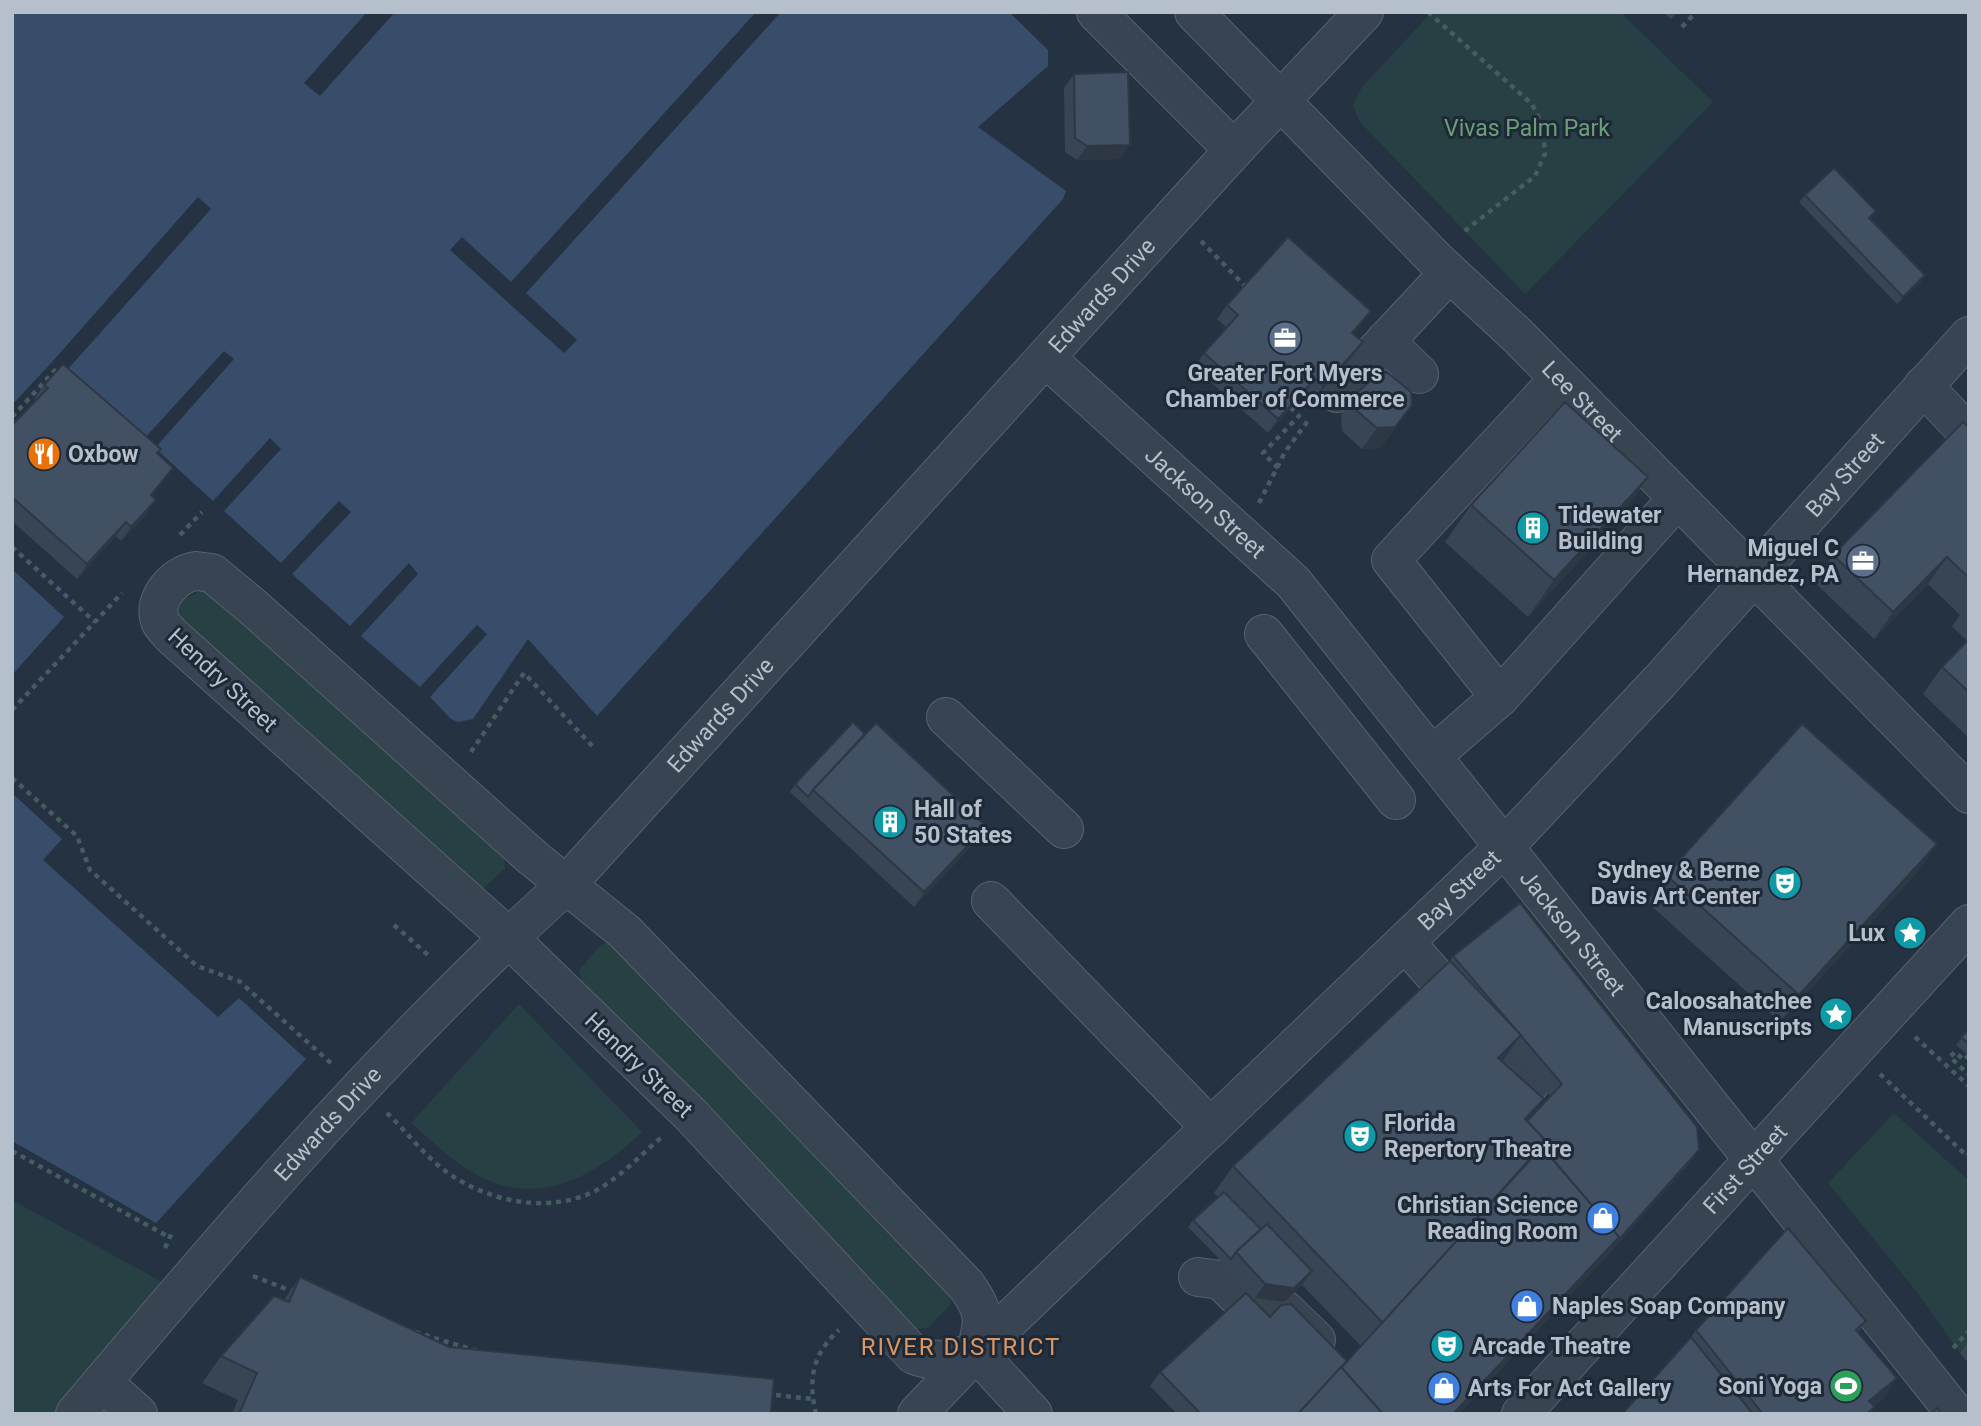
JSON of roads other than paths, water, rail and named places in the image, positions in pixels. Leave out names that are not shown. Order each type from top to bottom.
[{"type":"street","points":[[1096,12],[1234,149]]},
{"type":"street","name":"Lee Street","points":[[1194,12],[1443,267],[1559,379],[1969,794]]},
{"type":"street","name":"Edwards Drive","points":[[75,1414],[216,1248],[345,1086],[566,885],[1234,149],[1364,12]]},
{"type":"street","points":[[1337,393],[1385,341],[1443,267]]},
{"type":"street","name":"Bay Street","points":[[918,1414],[976,1352],[1504,847],[1660,681],[1751,576],[1969,336]]},
{"type":"street","points":[[1385,341],[1419,374]]},
{"type":"street","name":"Jackson Street","points":[[1046,358],[1293,582],[1754,1158],[1937,1406]]},
{"type":"street","points":[[1500,697],[1391,560],[1559,379]]},
{"type":"street","points":[[1923,386],[1969,435]]},
{"type":"street","points":[[1432,756],[1500,697],[1677,499]]},
{"type":"street","name":"Hendry Street","points":[[186,573],[212,573],[566,885],[625,932],[966,1285],[979,1304],[984,1320],[976,1352],[947,1361],[926,1360],[914,1354],[691,1115],[508,937],[171,635],[160,621],[160,602],[166,589],[186,573]]},
{"type":"street","points":[[1264,634],[1396,800]]},
{"type":"street","points":[[946,717],[1064,829]]},
{"type":"street","points":[[991,901],[1211,1128]]},
{"type":"street","name":"First Street","points":[[1521,1414],[1969,924]]},
{"type":"street","points":[[1405,942],[1530,1084]]},
{"type":"street","points":[[1198,1278],[1221,1280],[1257,1316],[1265,1309],[1285,1310],[1336,1358]]},
{"type":"street","points":[[976,1352],[1033,1414]]},
{"type":"street","points":[[102,1382],[138,1414]]},
{"type":"water","points":[[12,12],[1041,12],[1085,57],[1013,123],[1097,182],[593,737],[524,663],[466,746],[60,377],[58,367],[52,362],[12,405]]},
{"type":"water","points":[[12,569],[64,617],[12,675]]},
{"type":"water","points":[[12,793],[62,839],[43,860],[218,1017],[239,998],[306,1059],[156,1223],[12,1141]]},
{"type":"place","name":"Greater Fort Myers Chamber of Commerce","points":[[1285,338]]},
{"type":"place","name":"Oxbow","points":[[44,454]]},
{"type":"place","name":"Tidewater Building","points":[[1533,528]]},
{"type":"place","name":"Miguel C Hernandez, PA","points":[[1863,561]]},
{"type":"place","name":"Hall of 50 States","points":[[890,822]]},
{"type":"place","name":"Sydney & Berne Davis Art Center","points":[[1785,883]]},
{"type":"place","name":"Lux","points":[[1910,933]]},
{"type":"place","name":"Caloosahatchee Manuscripts","points":[[1836,1014]]},
{"type":"place","name":"Florida Repertory Theatre","points":[[1360,1136]]},
{"type":"place","name":"Christian Science Reading Room","points":[[1603,1218]]},
{"type":"place","name":"Naples Soap Company","points":[[1527,1306]]},
{"type":"place","name":"Arcade Theatre","points":[[1447,1346]]},
{"type":"place","name":"Soni Yoga","points":[[1846,1386]]},
{"type":"place","name":"Arts For Act Gallery","points":[[1444,1388]]},
{"type":"district","name":"RIVER DISTRICT","points":[[961,1347]]},
{"type":"park label","name":"Vivas Palm Park","points":[[1527,128]]}]
